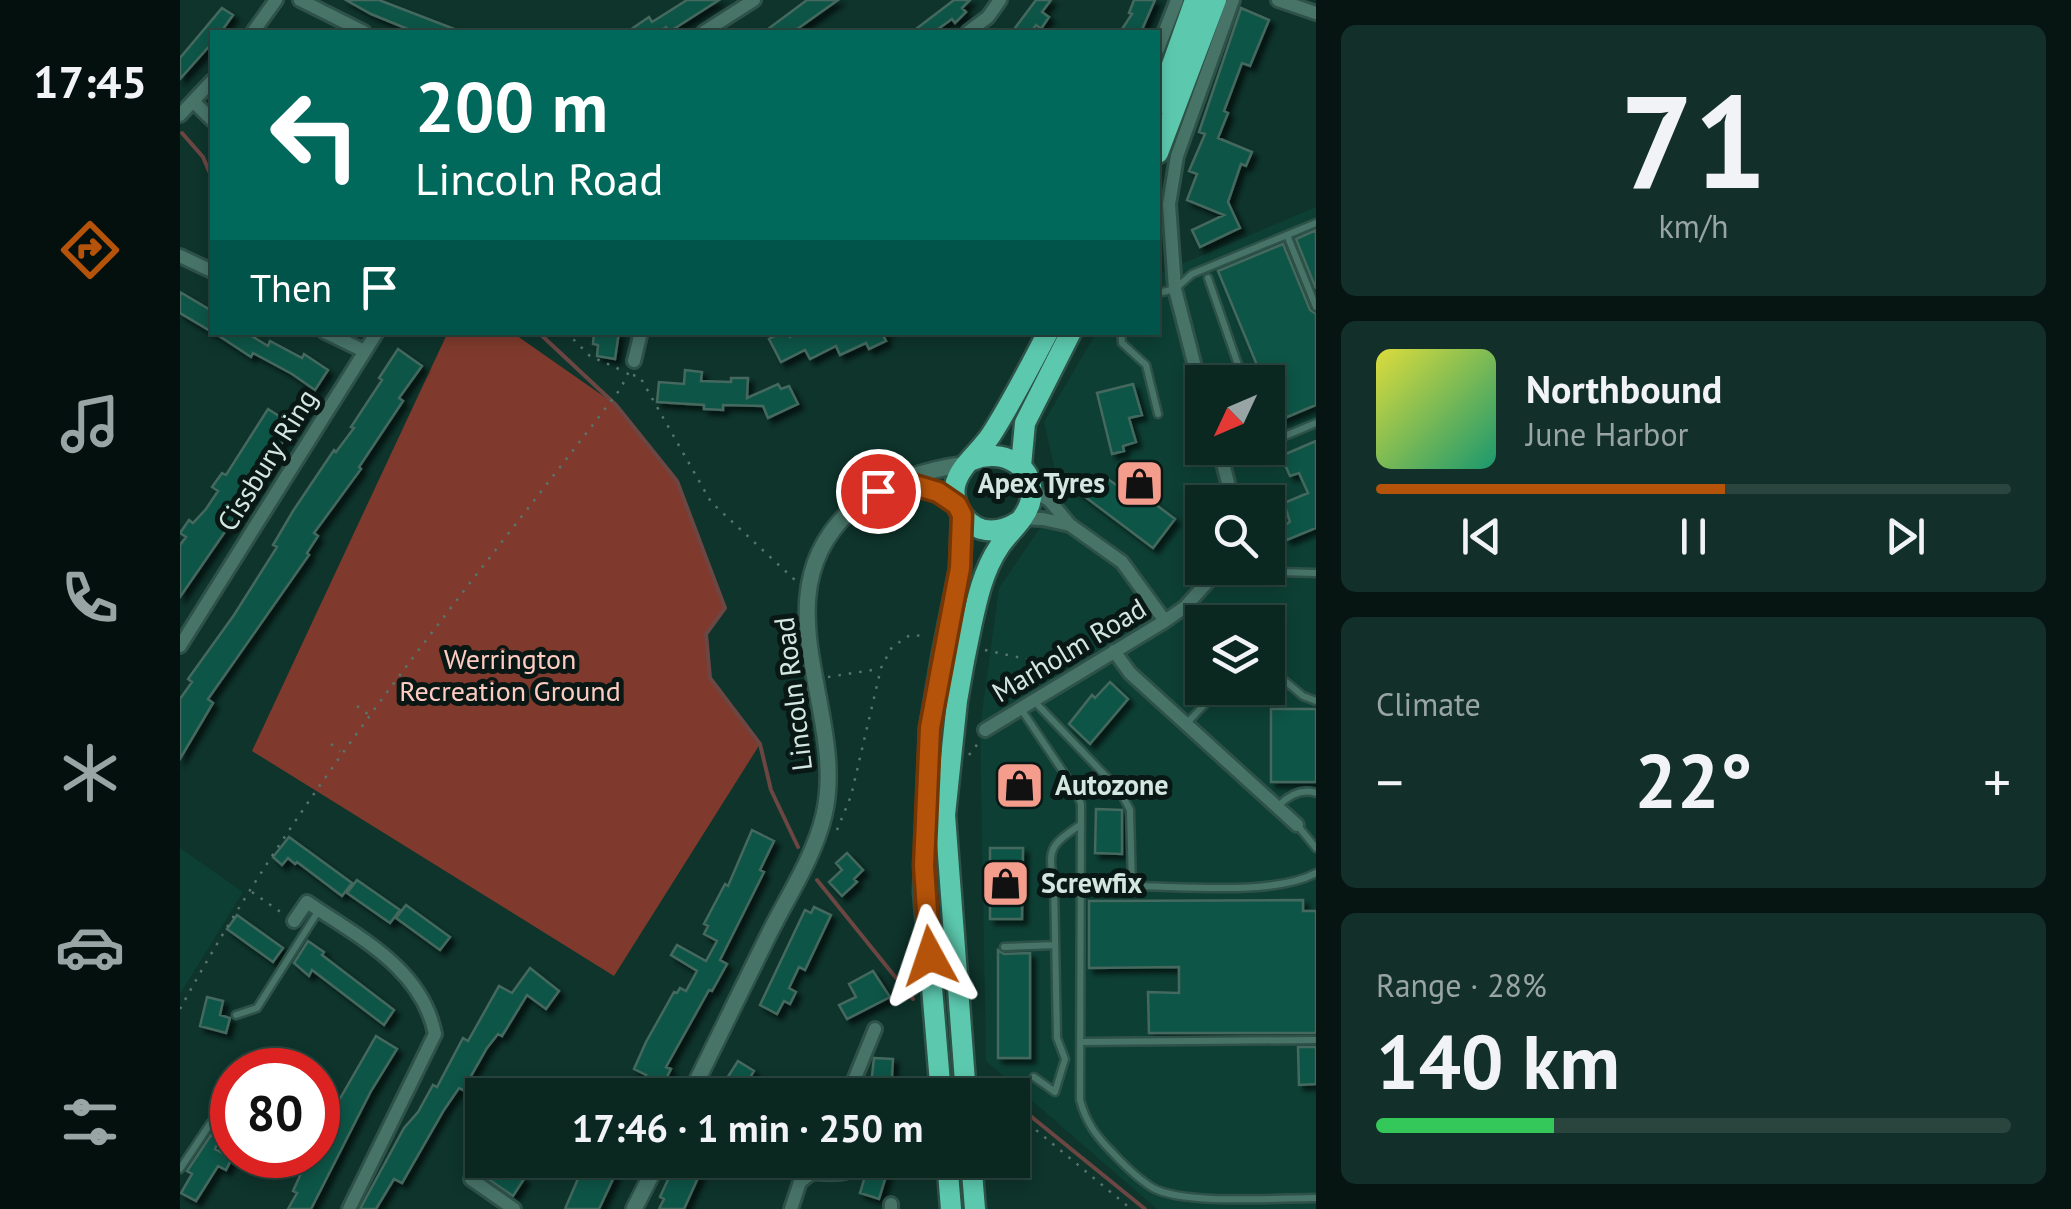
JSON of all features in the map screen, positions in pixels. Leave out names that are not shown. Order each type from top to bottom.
[{"type":"highway","points":[[1160,98],[1195,0]]},
{"type":"highway","points":[[1160,148],[1216,0]]},
{"type":"highway","points":[[940,1078],[924,876],[930,728],[960,568],[956,483],[1014,396],[1046,335]]},
{"type":"highway","points":[[973,1078],[945,815],[964,662],[985,574],[998,548],[1028,507],[1032,490],[1021,466],[1025,423],[1069,335]]},
{"type":"highway","points":[[970,462],[996,454],[1021,466]]},
{"type":"highway","points":[[960,510],[970,523],[990,531],[1020,520]]},
{"type":"highway","points":[[948,1178],[951,1209]]},
{"type":"highway","points":[[972,1178],[975,1209]]},
{"type":"street","points":[[254,30],[276,0]]},
{"type":"street","points":[[300,0],[360,30]]},
{"type":"street","points":[[707,30],[754,0]]},
{"type":"street","points":[[971,30],[988,17],[1000,0]]},
{"type":"street","points":[[1160,44],[1178,0]]},
{"type":"street","points":[[1194,365],[1175,289],[1170,204],[1178,156],[1233,0]]},
{"type":"street","points":[[1278,0],[1316,13]]},
{"type":"street","points":[[180,115],[210,84]]},
{"type":"street","points":[[194,102],[210,118]]},
{"type":"street","points":[[180,256],[210,270]]},
{"type":"street","points":[[332,335],[364,351]]},
{"type":"street","name":"Cissbury Ring","points":[[180,646],[375,335]]},
{"type":"street","points":[[631,367],[639,335]]},
{"type":"street","name":"Lincoln Road","points":[[699,1078],[805,866],[823,821],[828,769],[807,622],[811,576],[819,555],[839,522],[878,491],[938,468],[970,462]]},
{"type":"street","points":[[904,482],[938,492],[960,510]]},
{"type":"street","points":[[1032,490],[1048,500],[1070,525],[1122,562],[1165,621]]},
{"type":"street","points":[[1020,520],[1044,519],[1070,525]]},
{"type":"street","name":"Marholm Road","points":[[1187,605],[1205,585]]},
{"type":"street","name":"Marholm Road","points":[[984,730],[1185,607]]},
{"type":"street","points":[[1114,650],[1130,672],[1185,725],[1297,825]]},
{"type":"street","points":[[294,920],[307,902],[389,958],[418,988],[436,1034],[349,1209]]},
{"type":"street","points":[[856,1078],[875,1029]]},
{"type":"street","points":[[471,1178],[496,1204],[514,1209]]},
{"type":"street","points":[[634,1209],[650,1178]]},
{"type":"street","points":[[791,1209],[800,1182],[805,1178]]},
{"type":"lane","points":[[1160,293],[1175,289],[1192,274],[1316,223]]},
{"type":"lane","points":[[1287,234],[1316,307]]},
{"type":"lane","points":[[1208,278],[1237,365]]},
{"type":"lane","points":[[1121,335],[1122,343],[1146,365],[1158,414]]},
{"type":"lane","points":[[1285,436],[1316,423]]},
{"type":"lane","points":[[1285,572],[1316,573]]},
{"type":"lane","points":[[1285,681],[1316,701]]},
{"type":"lane","points":[[1027,704],[1081,804],[1080,1100],[1085,1118],[1119,1159],[1155,1189],[1184,1197],[1316,1198]]},
{"type":"lane","points":[[1027,704],[1120,791],[1130,810],[1132,886]]},
{"type":"lane","points":[[1185,725],[1204,705]]},
{"type":"lane","points":[[1277,807],[1289,796],[1316,793]]},
{"type":"lane","points":[[1034,1077],[1055,1092],[1064,1059],[1056,1038],[1054,883],[1049,858],[1053,846],[1081,825]]},
{"type":"lane","points":[[1297,825],[1316,848]]},
{"type":"lane","points":[[1098,887],[1275,886],[1300,882],[1316,873]]},
{"type":"lane","points":[[236,1014],[258,1008],[319,910]]},
{"type":"lane","points":[[1004,947],[1055,945]]},
{"type":"lane","points":[[1080,1042],[1316,1040]]},
{"type":"lane","points":[[180,1169],[210,1127]]},
{"type":"path","points":[[569,335],[590,356],[631,367],[711,502],[792,578]]},
{"type":"path","points":[[180,1009],[250,891],[342,752],[609,404],[631,367]]},
{"type":"path","points":[[832,840],[850,796],[881,668],[892,646],[910,635],[925,636]]},
{"type":"path","points":[[986,650],[1064,667],[1075,674]]},
{"type":"path","points":[[828,677],[881,668]]},
{"type":"path","points":[[357,706],[370,715]]},
{"type":"path","points":[[967,757],[984,730]]},
{"type":"path","points":[[330,744],[342,752]]},
{"type":"path","points":[[250,891],[294,920]]},
{"type":"path","points":[[1030,1125],[1131,1209]]},
{"type":"shaded area","points":[[1316,207],[1316,1209],[1157,1209],[1030,1099],[1030,1078],[1006,1078],[986,1061],[980,727],[999,588],[1061,497],[1044,422],[1095,335],[1160,335],[1160,273]]},
{"type":"shaded area","points":[[180,848],[243,892],[180,994]]},
{"type":"green space","name":"Werrington Recreation Ground","points":[[447,335],[516,335],[616,405],[677,481],[725,608],[706,635],[710,678],[760,744],[614,976],[252,751]]},
{"type":"building","points":[[346,0],[379,0],[457,30],[410,30]]},
{"type":"building","points":[[687,0],[719,0],[672,30],[630,30],[649,17],[652,22]]},
{"type":"building","points":[[807,0],[838,0],[796,30],[767,30]]},
{"type":"building","points":[[954,0],[970,0],[962,8],[966,12],[955,23],[952,19],[937,30],[915,30]]},
{"type":"building","points":[[1036,0],[1051,0],[1042,12],[1049,17],[1041,29],[1036,25],[1032,30],[1014,30]]},
{"type":"building","points":[[1134,0],[1155,0],[1142,30],[1121,30],[1132,14],[1129,13]]},
{"type":"building","points":[[222,8],[233,15],[222,30],[210,30],[210,45],[180,79],[180,58]]},
{"type":"building","points":[[1241,8],[1269,20],[1250,66],[1242,63],[1218,138],[1252,152],[1246,166],[1241,164],[1228,202],[1240,228],[1200,247],[1192,230],[1224,215],[1187,200],[1197,174],[1189,171],[1205,134],[1199,132]]},
{"type":"building","points":[[1316,230],[1316,289],[1296,239]]},
{"type":"building","points":[[1283,244],[1310,310],[1316,314],[1316,405],[1285,418],[1285,365],[1257,365],[1218,271]]},
{"type":"building","points":[[180,292],[210,310],[210,331],[180,313]]},
{"type":"building","points":[[218,335],[250,335],[268,346],[270,341],[302,358],[304,354],[328,370],[315,390],[253,353],[251,357]]},
{"type":"building","points":[[594,335],[619,335],[615,359],[597,356],[598,345],[593,344]]},
{"type":"building","points":[[776,335],[883,335],[886,341],[869,349],[866,343],[840,355],[836,346],[810,359],[805,350],[781,362],[769,339]]},
{"type":"building","points":[[398,349],[422,366],[399,398],[403,401],[361,469],[314,533],[318,536],[309,555],[208,699],[213,703],[180,759],[180,699],[192,682],[188,679],[277,547],[273,545],[293,511],[334,450],[354,428],[351,427]]},
{"type":"building","points":[[685,370],[702,372],[701,381],[748,378],[747,398],[778,384],[781,389],[789,386],[798,404],[768,418],[763,406],[723,405],[723,410],[657,402],[659,382],[684,384]]},
{"type":"building","points":[[1133,384],[1142,415],[1129,418],[1136,442],[1112,454],[1097,393]]},
{"type":"building","points":[[268,409],[293,425],[180,597],[180,545],[186,537],[180,533],[189,520],[193,523],[206,509],[218,491],[212,487],[222,473],[226,475]]},
{"type":"building","points":[[1316,441],[1316,528],[1287,540],[1285,525],[1290,522],[1285,503],[1308,493],[1299,473],[1290,476],[1285,454]]},
{"type":"building","points":[[1080,476],[1097,489],[1105,477],[1122,489],[1118,476],[1175,519],[1153,548],[1072,487]]},
{"type":"building","points":[[1110,682],[1128,699],[1090,744],[1069,724],[1092,695],[1095,698]]},
{"type":"building","points":[[1271,709],[1316,709],[1316,782],[1271,782]]},
{"type":"building","points":[[1096,809],[1122,810],[1122,854],[1095,853]]},
{"type":"building","points":[[752,830],[774,841],[760,870],[764,872],[720,960],[727,964],[666,1067],[671,1069],[666,1078],[644,1078],[646,1075],[634,1069],[646,1042],[674,992],[680,988],[686,991],[697,971],[671,955],[677,945],[706,961],[717,941],[704,934],[708,926],[704,924],[725,884],[728,886]]},
{"type":"building","points":[[289,837],[352,883],[342,896],[297,862],[288,858],[282,865],[273,857]]},
{"type":"building","points":[[990,848],[1023,848],[1022,919],[990,919]]},
{"type":"building","points":[[847,853],[863,870],[842,896],[829,882],[842,870],[836,863]]},
{"type":"building","points":[[357,880],[400,910],[390,923],[347,893]]},
{"type":"building","points":[[1303,900],[1303,911],[1316,911],[1316,1033],[1149,1033],[1148,992],[1179,993],[1179,967],[1089,968],[1089,901]]},
{"type":"building","points":[[406,905],[450,937],[440,950],[396,918]]},
{"type":"building","points":[[814,907],[831,915],[805,970],[799,967],[789,988],[796,992],[790,1004],[784,1001],[777,1014],[760,1005],[805,910],[811,913]]},
{"type":"building","points":[[237,915],[283,948],[273,962],[227,929]]},
{"type":"building","points":[[308,941],[394,1010],[384,1025],[312,970],[309,976],[294,963]]},
{"type":"building","points":[[998,950],[1004,954],[1030,953],[1030,1058],[998,1058]]},
{"type":"building","points":[[530,968],[559,991],[546,1009],[527,995],[502,1036],[498,1034],[470,1078],[465,1078],[463,1090],[459,1088],[444,1110],[402,1183],[394,1179],[376,1209],[360,1209],[404,1128],[433,1085],[437,1087],[463,1038],[468,1041],[499,986],[512,993]]},
{"type":"building","points":[[873,971],[890,997],[847,1019],[839,1005],[856,997],[849,984]]},
{"type":"building","points":[[207,997],[223,1001],[220,1015],[230,1018],[226,1033],[200,1026]]},
{"type":"building","points":[[376,1036],[397,1049],[340,1152],[340,1099]]},
{"type":"building","points":[[1298,1047],[1316,1047],[1316,1084],[1299,1085]]},
{"type":"building","points":[[874,1058],[893,1059],[892,1078],[872,1078]]},
{"type":"building","points":[[738,1061],[754,1071],[750,1078],[727,1078]]},
{"type":"building","points":[[210,1136],[210,1178],[196,1201],[181,1193],[192,1174],[187,1171]]},
{"type":"building","points":[[299,1178],[327,1178],[311,1209],[288,1209],[297,1193],[293,1191]]},
{"type":"building","points":[[487,1178],[524,1179],[513,1196]]},
{"type":"building","points":[[578,1178],[614,1178],[599,1209],[565,1209]]},
{"type":"building","points":[[669,1178],[698,1178],[684,1209],[659,1209],[664,1199],[660,1197]]},
{"type":"building","points":[[865,1178],[885,1178],[879,1199],[860,1193]]},
{"type":"waterway","points":[[182,133],[203,157],[210,173]]},
{"type":"waterway","points":[[541,335],[616,405],[677,481],[725,608],[706,634],[710,678],[760,744],[771,790],[798,847]]},
{"type":"waterway","points":[[817,880],[913,999]]},
{"type":"waterway","points":[[1030,1116],[1145,1209]]},
{"type":"place","name":"Apex Tyres","points":[[1140,483]]},
{"type":"place","name":"Autozone","points":[[1020,785]]},
{"type":"place","name":"Screwfix","points":[[1006,883]]},
{"type":"route","points":[[878,491],[904,482],[938,492],[957,505],[962,515],[960,568],[930,728],[924,892],[930,956]]}]
